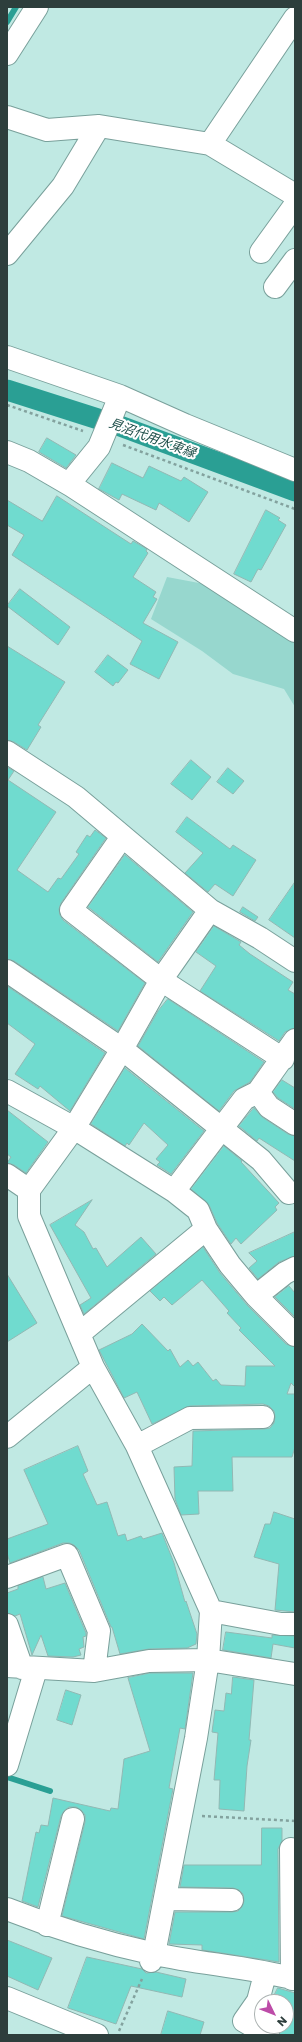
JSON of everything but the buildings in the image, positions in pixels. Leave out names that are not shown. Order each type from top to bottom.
[{"type":"street","points":[[10,41],[37,7]]},
{"type":"street","points":[[210,144],[295,18]]},
{"type":"street","points":[[7,117],[47,130],[99,126],[210,144],[295,195]]},
{"type":"street","points":[[7,254],[14,231],[63,186],[99,126]]},
{"type":"street","points":[[261,252],[295,205]]},
{"type":"street","points":[[275,287],[295,260]]},
{"type":"street","points":[[7,357],[117,403],[185,425],[295,470]]},
{"type":"street","points":[[69,484],[99,447],[117,403]]},
{"type":"street","points":[[7,452],[29,461],[69,484],[295,631]]},
{"type":"street","points":[[7,752],[76,798],[210,910],[260,938],[295,961]]},
{"type":"street","points":[[122,837],[71,910],[161,980],[283,1059]]},
{"type":"street","points":[[153,1957],[182,1814],[208,1660],[211,1611],[137,1446],[92,1367],[29,1216],[29,1190],[74,1128],[122,1049],[161,980],[210,910]]},
{"type":"street","points":[[7,971],[122,1049],[261,1160],[289,1192]]},
{"type":"street","points":[[174,1191],[244,1099],[258,1092],[283,1059],[295,1040]]},
{"type":"street","points":[[7,1091],[74,1128],[174,1191],[198,1210],[206,1229],[230,1265],[256,1296],[295,1335]]},
{"type":"street","points":[[258,1092],[269,1107],[295,1124]]},
{"type":"street","points":[[7,1176],[29,1190]]},
{"type":"street","points":[[79,1334],[206,1229]]},
{"type":"street","points":[[256,1296],[285,1273],[295,1268]]},
{"type":"street","points":[[7,1436],[92,1367]]},
{"type":"street","points":[[137,1446],[190,1418],[263,1417]]},
{"type":"street","points":[[7,1577],[67,1555],[99,1631],[94,1671]]},
{"type":"street","points":[[211,1611],[281,1624],[295,1624]]},
{"type":"street","points":[[7,1625],[22,1667],[7,1765]]},
{"type":"street","points":[[22,1667],[94,1671],[149,1661],[208,1660],[295,1674]]},
{"type":"street","points":[[47,1925],[73,1819]]},
{"type":"street","points":[[7,1909],[47,1925],[153,1957],[294,1979],[291,1850]]},
{"type":"street","points":[[165,1899],[232,1900]]},
{"type":"street","points":[[265,1974],[258,2001],[244,2021],[268,2035]]},
{"type":"street","points":[[7,1998],[97,2035]]},
{"type":"path","points":[[7,405],[104,437],[295,509]]},
{"type":"path","points":[[182,1814],[295,1821]]},
{"type":"path","points":[[119,2031],[153,1957]]},
{"type":"green space","points":[[167,577],[215,586],[295,640],[295,707],[284,689],[233,674],[202,651],[151,619]]},
{"type":"waterway","points":[[7,22],[16,7]]},
{"type":"waterway","name":"見沼代用水東縁","points":[[7,390],[120,426],[295,491]]},
{"type":"waterway","points":[[7,1777],[50,1791]]}]
